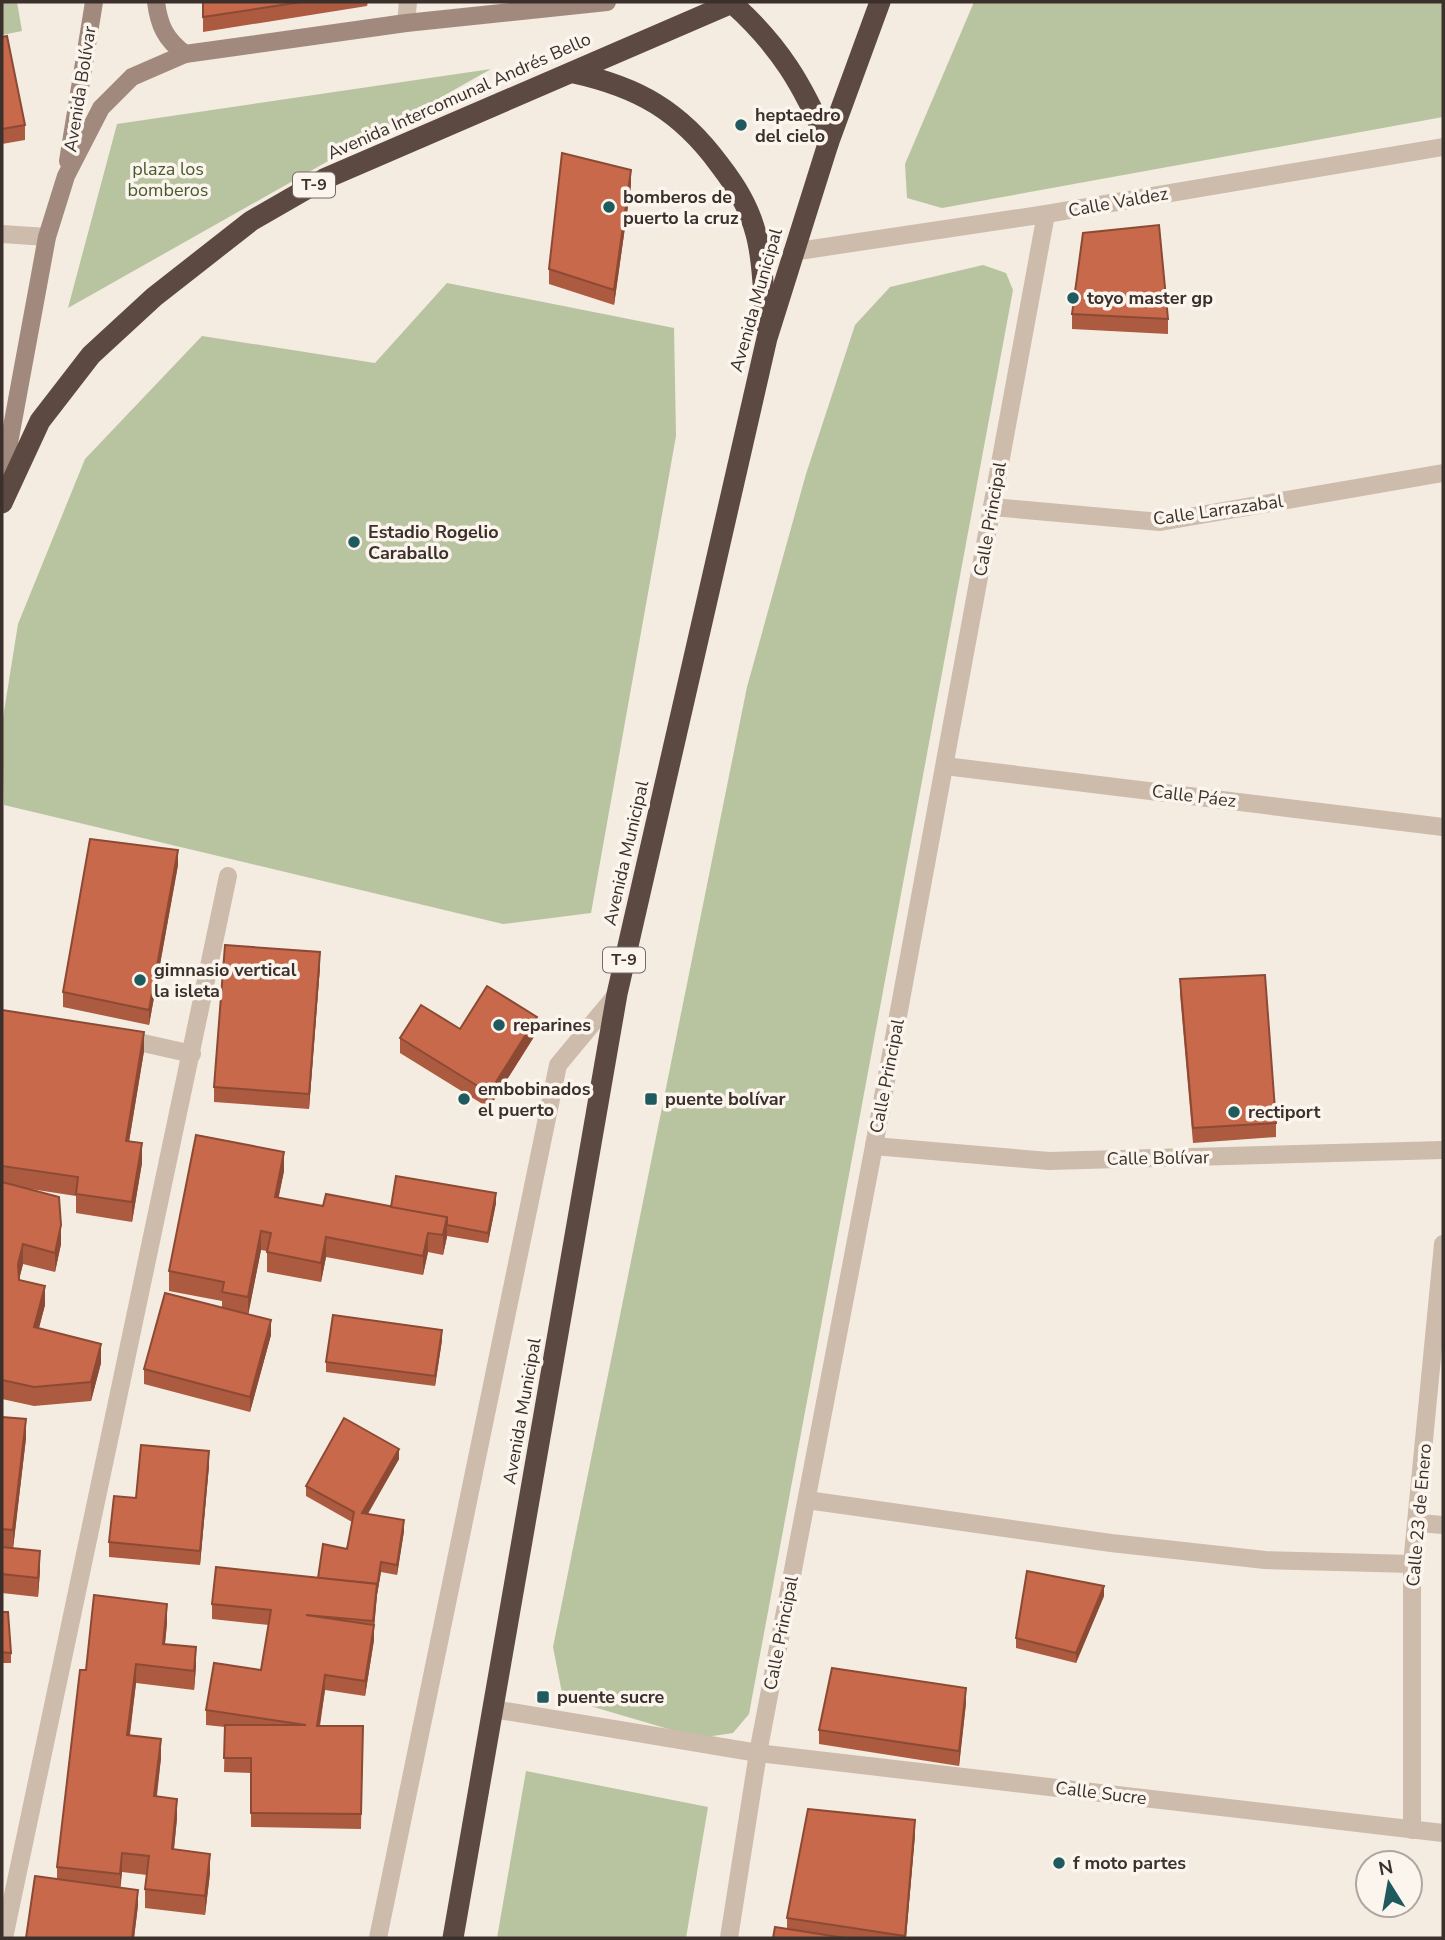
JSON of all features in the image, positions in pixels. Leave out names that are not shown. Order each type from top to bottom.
[{"type":"highway","name":"Avenida Intercomunal Andrés Bello","points":[[2,503],[40,421],[91,355],[154,297],[251,221],[324,179],[574,73],[628,45],[733,2]]},
{"type":"highway","points":[[733,2],[782,53],[807,95],[828,144]]},
{"type":"highway","name":"Avenida Municipal","points":[[453,1938],[617,994],[766,338],[828,144],[880,2]]},
{"type":"highway","name":"T-9","points":[[574,73],[612,81],[666,108],[698,136],[741,192],[757,235],[766,338]]},
{"type":"street","name":"Avenida Bolívar","points":[[66,176],[94,2]]},
{"type":"street","points":[[156,2],[159,19],[168,41],[185,54]]},
{"type":"street","points":[[406,23],[408,2]]},
{"type":"street","points":[[2,481],[47,237],[66,176],[101,108],[132,77],[185,54],[406,23],[607,2]]},
{"type":"street","points":[[701,2],[733,2]]},
{"type":"street","name":"Calle Valdez","points":[[792,252],[1045,214],[1443,147]]},
{"type":"street","name":"Calle Principal","points":[[729,1938],[758,1753],[945,766],[1045,214]]},
{"type":"street","points":[[2,234],[47,237]]},
{"type":"street","name":"Calle Larrazabal","points":[[992,507],[1160,522],[1443,473]]},
{"type":"street","name":"Calle Páez","points":[[945,766],[1443,827]]},
{"type":"street","points":[[5,1938],[228,876]]},
{"type":"street","points":[[378,1938],[558,1065],[617,994]]},
{"type":"street","points":[[97,1032],[192,1054]]},
{"type":"street","name":"Calle Bolívar","points":[[874,1146],[1049,1161],[1443,1150]]},
{"type":"street","name":"Calle 23 de Enero","points":[[1412,1830],[1412,1564],[1443,1244]]},
{"type":"street","points":[[807,1500],[1111,1543],[1265,1560],[1412,1564]]},
{"type":"street","points":[[1418,1523],[1443,1525]]},
{"type":"street","name":"Calle Sucre","points":[[493,1709],[758,1753],[1443,1833]]},
{"type":"green space","points":[[2,2],[17,2],[22,31],[2,35]]},
{"type":"green space","points":[[974,2],[1443,2],[1443,117],[942,208],[907,198],[905,164]]},
{"type":"green space","name":"plaza los bomberos","points":[[491,69],[68,308],[117,124]]},
{"type":"green space","points":[[983,265],[1006,273],[1013,290],[749,1714],[733,1733],[699,1738],[563,1698],[553,1647],[747,687],[806,474],[855,325],[890,287]]},
{"type":"green space","name":"Estadio Rogelio Caraballo","points":[[447,283],[674,328],[676,436],[591,913],[503,924],[4,805],[2,724],[18,624],[85,459],[202,336],[375,363]]},
{"type":"green space","points":[[526,1771],[708,1807],[686,1938],[497,1938]]},
{"type":"building","points":[[203,2],[301,2],[203,17]]},
{"type":"building","points":[[7,36],[25,125],[2,129],[2,37]]},
{"type":"building","points":[[562,153],[631,170],[614,290],[549,269]]},
{"type":"building","points":[[1159,225],[1168,319],[1072,314],[1083,233]]},
{"type":"building","points":[[90,839],[178,850],[149,1010],[63,992]]},
{"type":"building","points":[[225,945],[320,952],[309,1094],[214,1087]]},
{"type":"building","points":[[1265,975],[1276,1123],[1193,1128],[1180,979]]},
{"type":"building","points":[[487,986],[537,1017],[489,1093],[400,1038],[421,1005],[460,1029]]},
{"type":"building","points":[[2,1010],[144,1032],[126,1141],[142,1143],[132,1202],[76,1194],[78,1177],[2,1166]]},
{"type":"building","points":[[196,1135],[284,1152],[275,1197],[323,1206],[326,1194],[447,1217],[443,1235],[428,1233],[423,1256],[326,1237],[321,1263],[267,1252],[271,1233],[261,1231],[248,1297],[222,1292],[224,1282],[169,1271]]},
{"type":"building","points":[[396,1176],[496,1193],[488,1233],[447,1225],[447,1217],[391,1207]]},
{"type":"building","points":[[2,1182],[59,1197],[61,1225],[55,1253],[23,1244],[18,1264],[19,1280],[45,1286],[34,1327],[101,1344],[91,1382],[34,1387],[2,1380]]},
{"type":"building","points":[[165,1293],[271,1320],[250,1397],[144,1369]]},
{"type":"building","points":[[333,1315],[442,1330],[435,1376],[326,1362]]},
{"type":"building","points":[[2,1417],[26,1419],[13,1530],[2,1529]]},
{"type":"building","points":[[344,1418],[399,1449],[362,1513],[404,1520],[397,1565],[381,1562],[377,1587],[377,1584],[318,1578],[323,1544],[347,1549],[354,1512],[306,1486]]},
{"type":"building","points":[[141,1445],[209,1451],[200,1551],[109,1542],[114,1496],[136,1498]]},
{"type":"building","points":[[2,1547],[40,1551],[38,1578],[2,1574]]},
{"type":"building","points":[[216,1567],[377,1584],[373,1621],[306,1615],[374,1625],[365,1681],[325,1675],[317,1726],[363,1726],[361,1814],[251,1813],[251,1758],[224,1758],[225,1725],[306,1725],[206,1710],[214,1663],[261,1670],[271,1610],[212,1604]]},
{"type":"building","points":[[1027,1571],[1104,1586],[1076,1653],[1016,1638]]},
{"type":"building","points":[[94,1595],[167,1604],[163,1644],[196,1647],[194,1671],[136,1664],[127,1735],[161,1739],[154,1796],[177,1799],[172,1849],[210,1854],[205,1896],[145,1889],[149,1856],[122,1853],[120,1874],[57,1867],[80,1670],[86,1670]]},
{"type":"building","points":[[2,1612],[8,1612],[11,1653],[2,1652]]},
{"type":"building","points":[[832,1668],[966,1688],[959,1751],[819,1730]]},
{"type":"building","points":[[808,1809],[915,1820],[905,1936],[787,1918]]},
{"type":"building","points":[[35,1876],[138,1890],[132,1938],[26,1938]]},
{"type":"building","points":[[775,1927],[845,1938],[773,1938]]},
{"type":"place","name":"heptaedro del cielo","points":[[741,125]]},
{"type":"place","name":"bomberos de puerto la cruz","points":[[609,207]]},
{"type":"place","name":"toyo master gp","points":[[1073,298]]},
{"type":"place","name":"Estadio Rogelio Caraballo","points":[[354,542]]},
{"type":"place","name":"gimnasio vertical la isleta","points":[[140,980]]},
{"type":"place","name":"reparines","points":[[499,1025]]},
{"type":"place","name":"embobinados el puerto","points":[[464,1099]]},
{"type":"place","name":"puente bolívar","points":[[651,1099]]},
{"type":"place","name":"rectiport","points":[[1234,1112]]},
{"type":"place","name":"puente sucre","points":[[543,1697]]},
{"type":"place","name":"f moto partes","points":[[1059,1863]]}]
